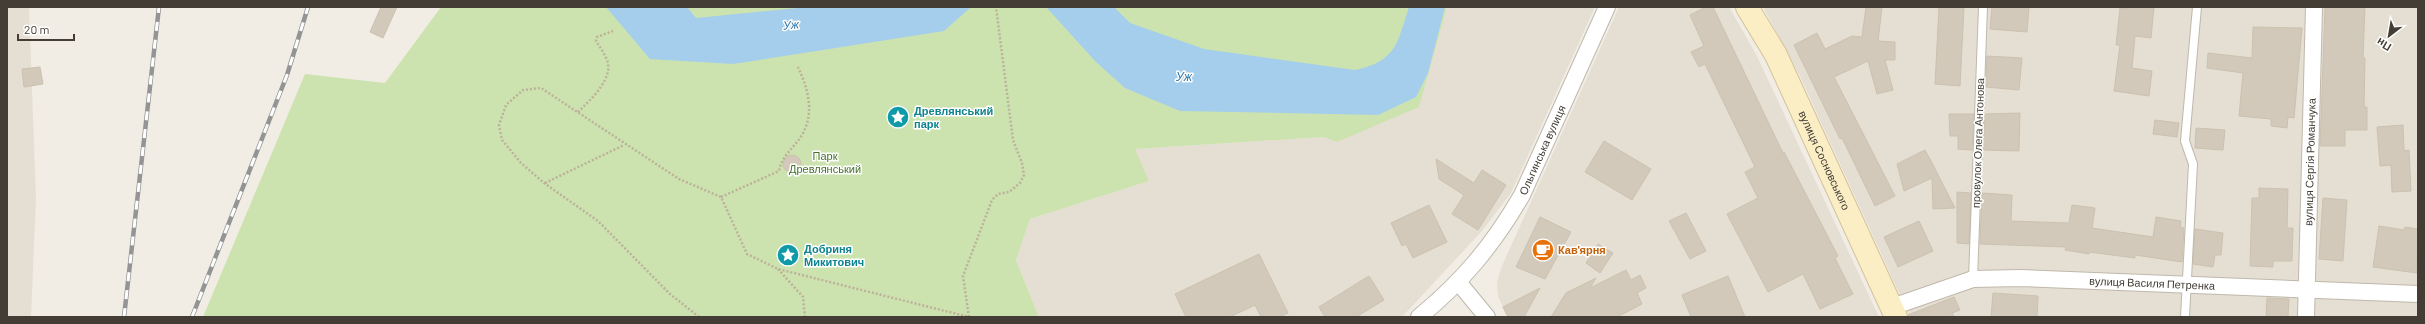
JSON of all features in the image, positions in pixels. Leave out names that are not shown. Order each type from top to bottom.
[{"type":"street","name":"Ольгинська вулиця","points":[[1419,317],[1459,283],[1505,225],[1522,195],[1607,7]]},
{"type":"street","name":"вулиця Сосновського","points":[[1748,7],[1776,55],[1894,312]]},
{"type":"street","name":"вулиця Сергія Романчука","points":[[2306,317],[2314,7]]},
{"type":"street","name":"вулиця Василя Петренка","points":[[1894,312],[1973,279],[2020,278],[2187,286],[2306,288],[2418,294]]},
{"type":"street","points":[[1459,283],[1487,317]]},
{"type":"lane","name":"провулок Олега Антонова","points":[[1973,279],[1983,7]]},
{"type":"lane","points":[[2185,317],[2193,164],[2185,141],[2198,7]]},
{"type":"path","points":[[699,317],[670,294],[598,221],[544,183],[521,163],[502,140],[499,126],[506,105],[523,90],[541,88],[624,145],[679,179],[721,197],[747,254],[778,269],[970,317],[963,276],[970,253],[992,200],[998,194],[1009,192],[1020,183],[1024,175],[1022,163],[1013,140],[996,7]]},
{"type":"path","points":[[578,112],[595,96],[607,74],[607,61],[596,41],[597,37],[613,31]]},
{"type":"path","points":[[721,197],[779,171],[784,156],[802,135],[810,116],[809,91],[798,67]]},
{"type":"path","points":[[544,183],[624,145]]},
{"type":"path","points":[[778,269],[803,297],[805,317]]},
{"type":"shaded area","points":[[7,7],[29,7],[36,199],[31,317],[7,317]]},
{"type":"shaded area","points":[[1447,7],[1595,7],[1511,193],[1482,231],[1402,317],[1039,317],[1016,260],[1030,219],[1149,181],[1134,149],[1323,137],[1337,142],[1435,47]]},
{"type":"shaded area","points":[[1619,7],[1729,7],[1757,56],[1879,317],[1507,317],[1498,296],[1497,283],[1501,268]]},
{"type":"shaded area","points":[[1763,7],[2418,7],[2418,317],[1910,317],[1799,74]]},
{"type":"green space","name":"Парк Древлянський","points":[[441,7],[1447,7],[1419,107],[1337,142],[1323,137],[1135,149],[1149,181],[1030,219],[1016,260],[1039,317],[203,317],[305,74],[385,83]]},
{"type":"water","name":"Уж","points":[[606,7],[687,7],[696,18],[808,7],[971,7],[944,31],[733,64],[650,59]]},
{"type":"water","name":"Уж","points":[[1046,7],[1114,7],[1130,23],[1204,49],[1355,70],[1379,61],[1387,56],[1393,49],[1398,40],[1409,7],[1445,7],[1428,73],[1416,97],[1378,115],[1180,111],[1125,88],[1096,62]]},
{"type":"building","points":[[381,7],[397,7],[383,38],[370,32]]},
{"type":"building","points":[[1706,7],[1713,7],[1783,153],[1784,152],[1838,256],[1835,258],[1853,294],[1820,309],[1803,274],[1768,292],[1727,214],[1758,198],[1745,172],[1755,167],[1705,64],[1699,67],[1691,52],[1704,46],[1690,15]]},
{"type":"building","points":[[1866,7],[1882,7],[1878,41],[1895,42],[1895,60],[1885,60],[1893,90],[1877,94],[1868,61],[1834,77],[1895,196],[1875,206],[1794,45],[1817,33],[1825,49],[1852,36],[1862,37]]},
{"type":"building","points":[[1939,7],[1964,7],[1960,86],[1935,84]]},
{"type":"building","points":[[1992,7],[2029,7],[2027,32],[1990,29]]},
{"type":"building","points":[[2128,7],[2154,7],[2151,38],[2135,36],[2132,68],[2152,71],[2149,96],[2114,91],[2120,45],[2116,45],[2120,8],[2127,9]]},
{"type":"building","points":[[2325,7],[2365,7],[2363,58],[2365,58],[2364,107],[2367,107],[2367,130],[2345,130],[2345,146],[2320,146]]},
{"type":"building","points":[[2253,27],[2302,28],[2294,118],[2288,117],[2287,128],[2271,126],[2271,119],[2239,116],[2243,73],[2207,68],[2208,53],[2252,58]]},
{"type":"building","points":[[1987,56],[2022,58],[2019,90],[1986,87]]},
{"type":"building","points":[[40,67],[43,84],[24,87],[22,69]]},
{"type":"building","points":[[2020,113],[2019,151],[1983,150],[1985,114]]},
{"type":"building","points":[[1949,114],[1974,114],[1972,150],[1958,149],[1958,136],[1950,136]]},
{"type":"building","points":[[2155,120],[2179,123],[2177,137],[2153,134]]},
{"type":"building","points":[[2403,125],[2404,151],[2409,150],[2411,191],[2392,192],[2391,165],[2380,166],[2377,127]]},
{"type":"building","points":[[2196,128],[2225,130],[2223,150],[2195,148]]},
{"type":"building","points":[[1604,141],[1651,169],[1632,200],[1585,172]]},
{"type":"building","points":[[1925,150],[1955,208],[1933,209],[1932,178],[1904,191],[1897,164]]},
{"type":"building","points":[[792,155],[798,158],[801,164],[798,170],[792,173],[786,170],[783,164],[786,158]]},
{"type":"building","points":[[1436,159],[1474,183],[1482,170],[1506,185],[1478,230],[1452,214],[1464,195],[1439,179]]},
{"type":"building","points":[[2259,188],[2288,189],[2287,228],[2293,228],[2292,261],[2273,261],[2273,267],[2250,266],[2252,198],[2259,198]]},
{"type":"building","points":[[1957,192],[1971,193],[1969,244],[1957,243]]},
{"type":"building","points":[[1982,193],[2012,195],[2011,221],[2069,223],[2072,205],[2095,208],[2092,228],[2153,237],[2156,217],[2181,221],[2180,227],[2184,228],[2182,262],[2135,255],[2135,258],[2089,252],[2089,254],[2065,250],[2066,247],[1980,244]]},
{"type":"building","points":[[2323,198],[2347,200],[2343,261],[2319,259]]},
{"type":"building","points":[[1429,205],[1447,242],[1413,258],[1406,244],[1402,246],[1391,223]]},
{"type":"building","points":[[1686,213],[1706,251],[1690,259],[1669,221]]},
{"type":"building","name":"Кав'ярня","points":[[1540,217],[1571,232],[1545,279],[1516,267]]},
{"type":"building","points":[[1919,221],[1933,251],[1898,267],[1884,237]]},
{"type":"building","points":[[2379,226],[2404,230],[2405,227],[2418,229],[2417,273],[2373,267]]},
{"type":"building","points":[[2195,229],[2223,233],[2221,255],[2215,255],[2213,267],[2193,264]]},
{"type":"building","points":[[1598,244],[1613,253],[1600,273],[1586,263]]},
{"type":"building","points":[[1259,254],[1288,313],[1279,317],[1261,317],[1255,305],[1230,317],[1186,317],[1175,294]]},
{"type":"building","points":[[1626,270],[1631,280],[1640,275],[1646,288],[1637,293],[1642,304],[1617,317],[1551,317],[1566,293],[1596,278],[1590,288]]},
{"type":"building","points":[[1369,276],[1384,300],[1356,317],[1325,317],[1319,307]]},
{"type":"building","points":[[1728,276],[1745,317],[1691,317],[1682,295]]},
{"type":"building","points":[[1540,288],[1524,317],[1508,317],[1503,307]]},
{"type":"building","points":[[1993,293],[2038,296],[2037,317],[1991,317]]},
{"type":"building","points":[[1954,297],[1960,310],[1952,313],[1954,317],[1908,317],[1908,315]]},
{"type":"building","points":[[2267,298],[2289,299],[2288,317],[2266,317]]},
{"type":"railway","points":[[124,317],[159,7]]},
{"type":"railway","points":[[192,317],[287,75],[308,7]]},
{"type":"place","name":"Древлянський парк","points":[[898,117]]},
{"type":"place","name":"Кав'ярня","points":[[1543,250]]},
{"type":"place","name":"Добриня Микитович","points":[[788,255]]}]
